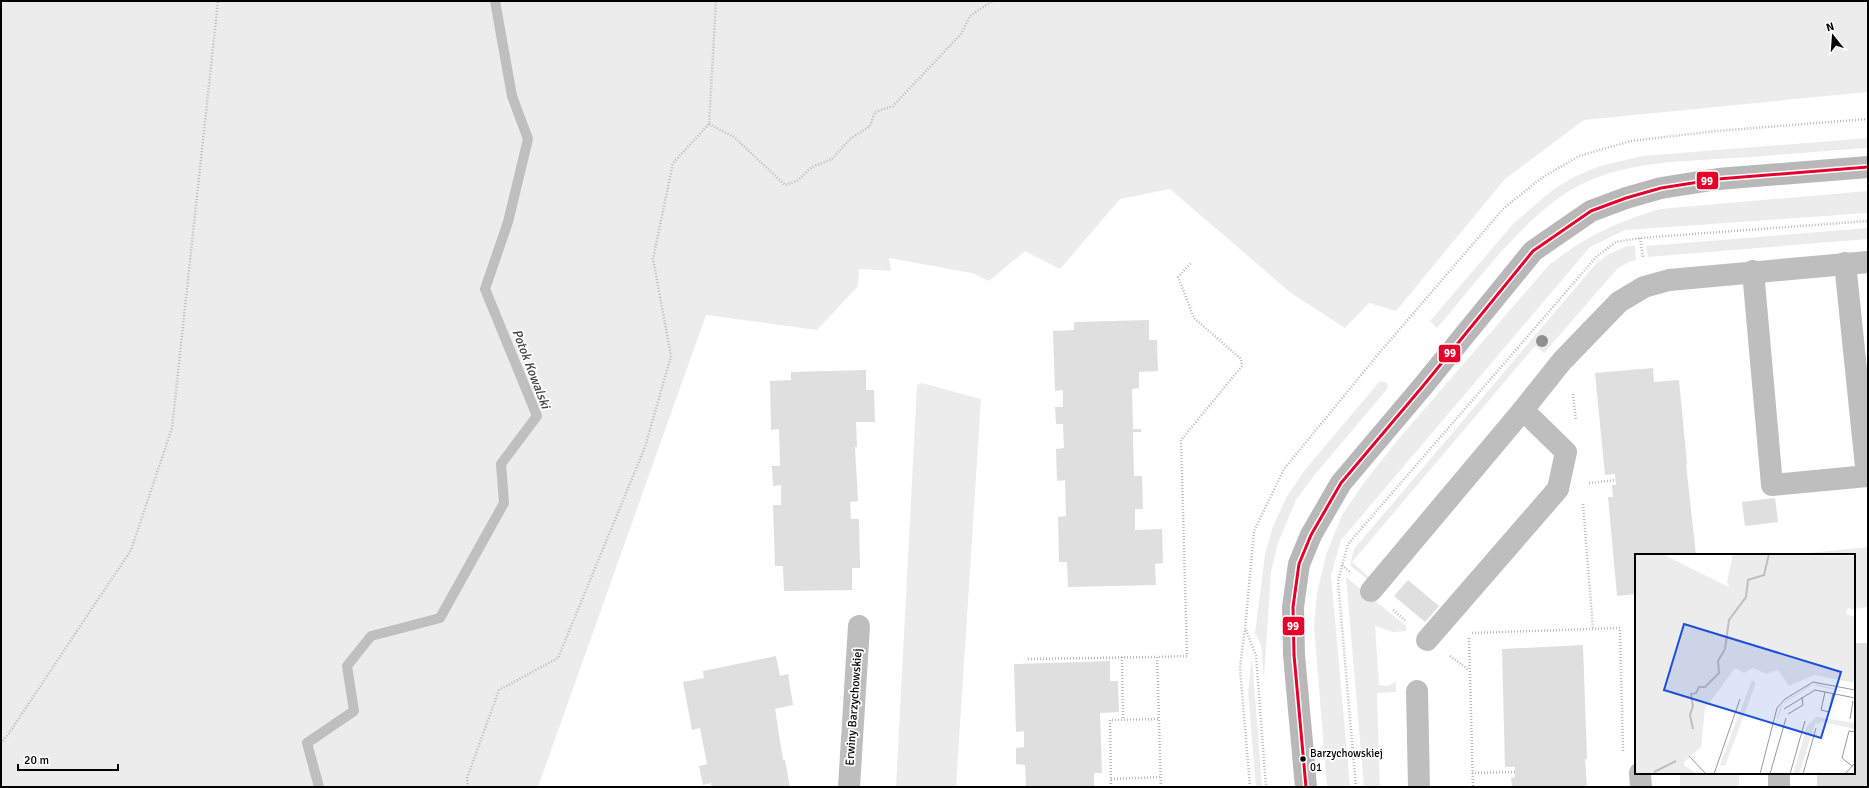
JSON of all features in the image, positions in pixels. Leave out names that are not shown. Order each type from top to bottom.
[{"type":"street","points":[[1306,787],[1294,655],[1293,607],[1299,564],[1305,549],[1340,483],[1423,386],[1533,251],[1591,211],[1626,198],[1662,188],[1718,179],[1868,167]]},
{"type":"street","points":[[1371,591],[1523,410],[1562,361],[1619,302],[1644,287],[1669,280],[1753,271],[1868,262]]},
{"type":"street","points":[[1753,271],[1772,485],[1867,476],[1845,263]]},
{"type":"street","points":[[1427,640],[1558,489],[1566,452],[1523,410]]},
{"type":"street","name":"Erwiny Barzychowskiej","points":[[849,787],[859,626]]},
{"type":"street","points":[[1417,691],[1419,787]]},
{"type":"street","points":[[1640,774],[1640,787]]},
{"type":"street","points":[[1779,774],[1779,787]]},
{"type":"path","points":[[1,743],[131,550],[172,428],[218,1]]},
{"type":"path","points":[[468,787],[467,778],[499,690],[558,658],[646,447],[671,356],[654,259],[673,163],[709,124],[716,1]]},
{"type":"path","points":[[709,124],[734,136],[785,185],[797,181],[812,167],[832,159],[850,138],[870,126],[875,112],[893,106],[961,34],[970,16],[992,1],[995,1]]},
{"type":"path","points":[[1640,238],[1644,264]]},
{"type":"path","points":[[1028,659],[1187,656],[1181,440],[1242,366],[1241,359],[1194,318],[1178,277],[1192,262]]},
{"type":"path","points":[[1562,361],[1572,375],[1576,426]]},
{"type":"path","points":[[1586,479],[1585,484],[1616,480]]},
{"type":"path","points":[[1583,500],[1593,629]]},
{"type":"path","points":[[1342,565],[1427,640],[1470,670]]},
{"type":"path","points":[[1473,787],[1469,633],[1620,628],[1623,755]]},
{"type":"path","points":[[1250,787],[1240,668],[1246,629],[1256,656],[1266,787]]},
{"type":"path","points":[[1122,657],[1124,720]]},
{"type":"path","points":[[1157,657],[1161,787]]},
{"type":"path","points":[[1112,787],[1110,720],[1158,719]]},
{"type":"path","points":[[1472,773],[1515,772]]},
{"type":"path","points":[[1111,779],[1160,777]]},
{"type":"shaded area","points":[[1,1],[1868,1],[1868,92],[1584,120],[1505,179],[1396,311],[1369,303],[1345,328],[1291,293],[1170,189],[1120,199],[1060,269],[1025,251],[989,281],[972,273],[889,258],[891,271],[859,269],[858,286],[817,330],[706,315],[538,787],[1,787]]},
{"type":"shaded area","points":[[1868,138],[1868,148],[1666,163],[1622,170],[1600,176],[1579,185],[1543,210],[1495,259],[1437,328],[1430,321],[1514,223],[1554,189],[1574,177],[1600,166],[1642,156]]},
{"type":"shaded area","points":[[1868,191],[1868,213],[1625,230],[1590,247],[1341,540],[1331,575],[1350,787],[1327,787],[1314,625],[1317,593],[1326,555],[1342,515],[1363,484],[1396,442],[1549,265],[1588,238],[1629,219],[1660,209]]},
{"type":"shaded area","points":[[1868,228],[1868,239],[1648,257],[1646,246]]},
{"type":"shaded area","points":[[1627,246],[1635,246],[1636,260],[1617,269],[1544,353],[1535,346],[1352,562],[1376,583],[1372,584],[1350,565],[1354,549],[1594,266],[1607,255]]},
{"type":"shaded area","points":[[1380,381],[1387,383],[1388,388],[1312,478],[1296,500],[1278,543],[1271,572],[1264,678],[1261,645],[1255,633],[1265,555],[1272,529],[1286,498],[1304,471]]},
{"type":"shaded area","points":[[922,383],[981,399],[956,787],[896,787],[917,385]]},
{"type":"shaded area","points":[[1868,547],[1868,607],[1855,609],[1855,554],[1806,554]]},
{"type":"shaded area","points":[[1346,577],[1406,626],[1406,631],[1393,632],[1375,626],[1379,685],[1388,686],[1396,682],[1396,692],[1377,693],[1380,787],[1364,787]]},
{"type":"shaded area","points":[[1252,657],[1262,787],[1256,787],[1248,692]]},
{"type":"shaded area","points":[[1680,774],[1739,774],[1739,787],[1680,787]]},
{"type":"building","points":[[1149,320],[1149,340],[1157,340],[1158,371],[1139,372],[1139,388],[1132,389],[1133,429],[1141,429],[1141,432],[1133,432],[1134,476],[1142,476],[1143,509],[1135,509],[1135,530],[1162,529],[1163,563],[1155,564],[1156,585],[1068,587],[1067,562],[1059,562],[1058,517],[1066,516],[1065,480],[1057,481],[1056,449],[1064,448],[1063,424],[1056,424],[1055,407],[1063,407],[1063,390],[1055,391],[1053,331],[1074,330],[1074,322]]},
{"type":"building","points":[[1653,368],[1654,382],[1679,380],[1696,554],[1635,554],[1635,594],[1617,596],[1608,497],[1613,497],[1612,485],[1616,485],[1615,474],[1605,475],[1595,373]]},
{"type":"building","points":[[866,370],[866,390],[874,390],[875,422],[856,422],[857,447],[855,447],[858,501],[850,502],[851,519],[859,519],[860,568],[852,568],[852,590],[784,591],[783,566],[775,566],[773,505],[781,505],[781,485],[773,486],[772,466],[780,466],[779,429],[771,430],[770,381],[791,380],[791,372]]},
{"type":"building","points":[[1775,498],[1778,522],[1745,526],[1742,502]]},
{"type":"building","points":[[1408,580],[1439,606],[1425,622],[1394,596]]},
{"type":"building","points":[[1855,643],[1868,643],[1868,787],[1817,787],[1817,774],[1855,774]]},
{"type":"building","points":[[1583,645],[1587,759],[1585,759],[1587,787],[1512,787],[1511,778],[1515,777],[1515,767],[1505,767],[1502,649]]},
{"type":"building","points":[[776,656],[780,676],[788,674],[793,705],[775,709],[783,760],[785,760],[790,787],[711,787],[711,783],[703,785],[699,766],[707,764],[700,728],[692,730],[683,682],[704,678],[703,671]]},
{"type":"building","points":[[1110,661],[1110,681],[1118,681],[1119,712],[1100,713],[1102,773],[1094,773],[1094,787],[1026,787],[1025,765],[1016,764],[1016,748],[1024,747],[1024,731],[1016,732],[1014,664]]},
{"type":"waterway","name":"Potok Kowalski","points":[[319,787],[307,743],[354,711],[347,666],[371,636],[440,618],[504,503],[501,464],[537,416],[485,289],[508,222],[528,139],[512,96],[495,1]]},
{"type":"transit line","name":"99","points":[[1306,787],[1294,655],[1293,607],[1299,564],[1311,535],[1341,483],[1423,386],[1533,251],[1591,211],[1626,198],[1661,188],[1718,179],[1868,167]]},
{"type":"place","name":"Barzychowskiej 01","points":[[1303,759]]}]
